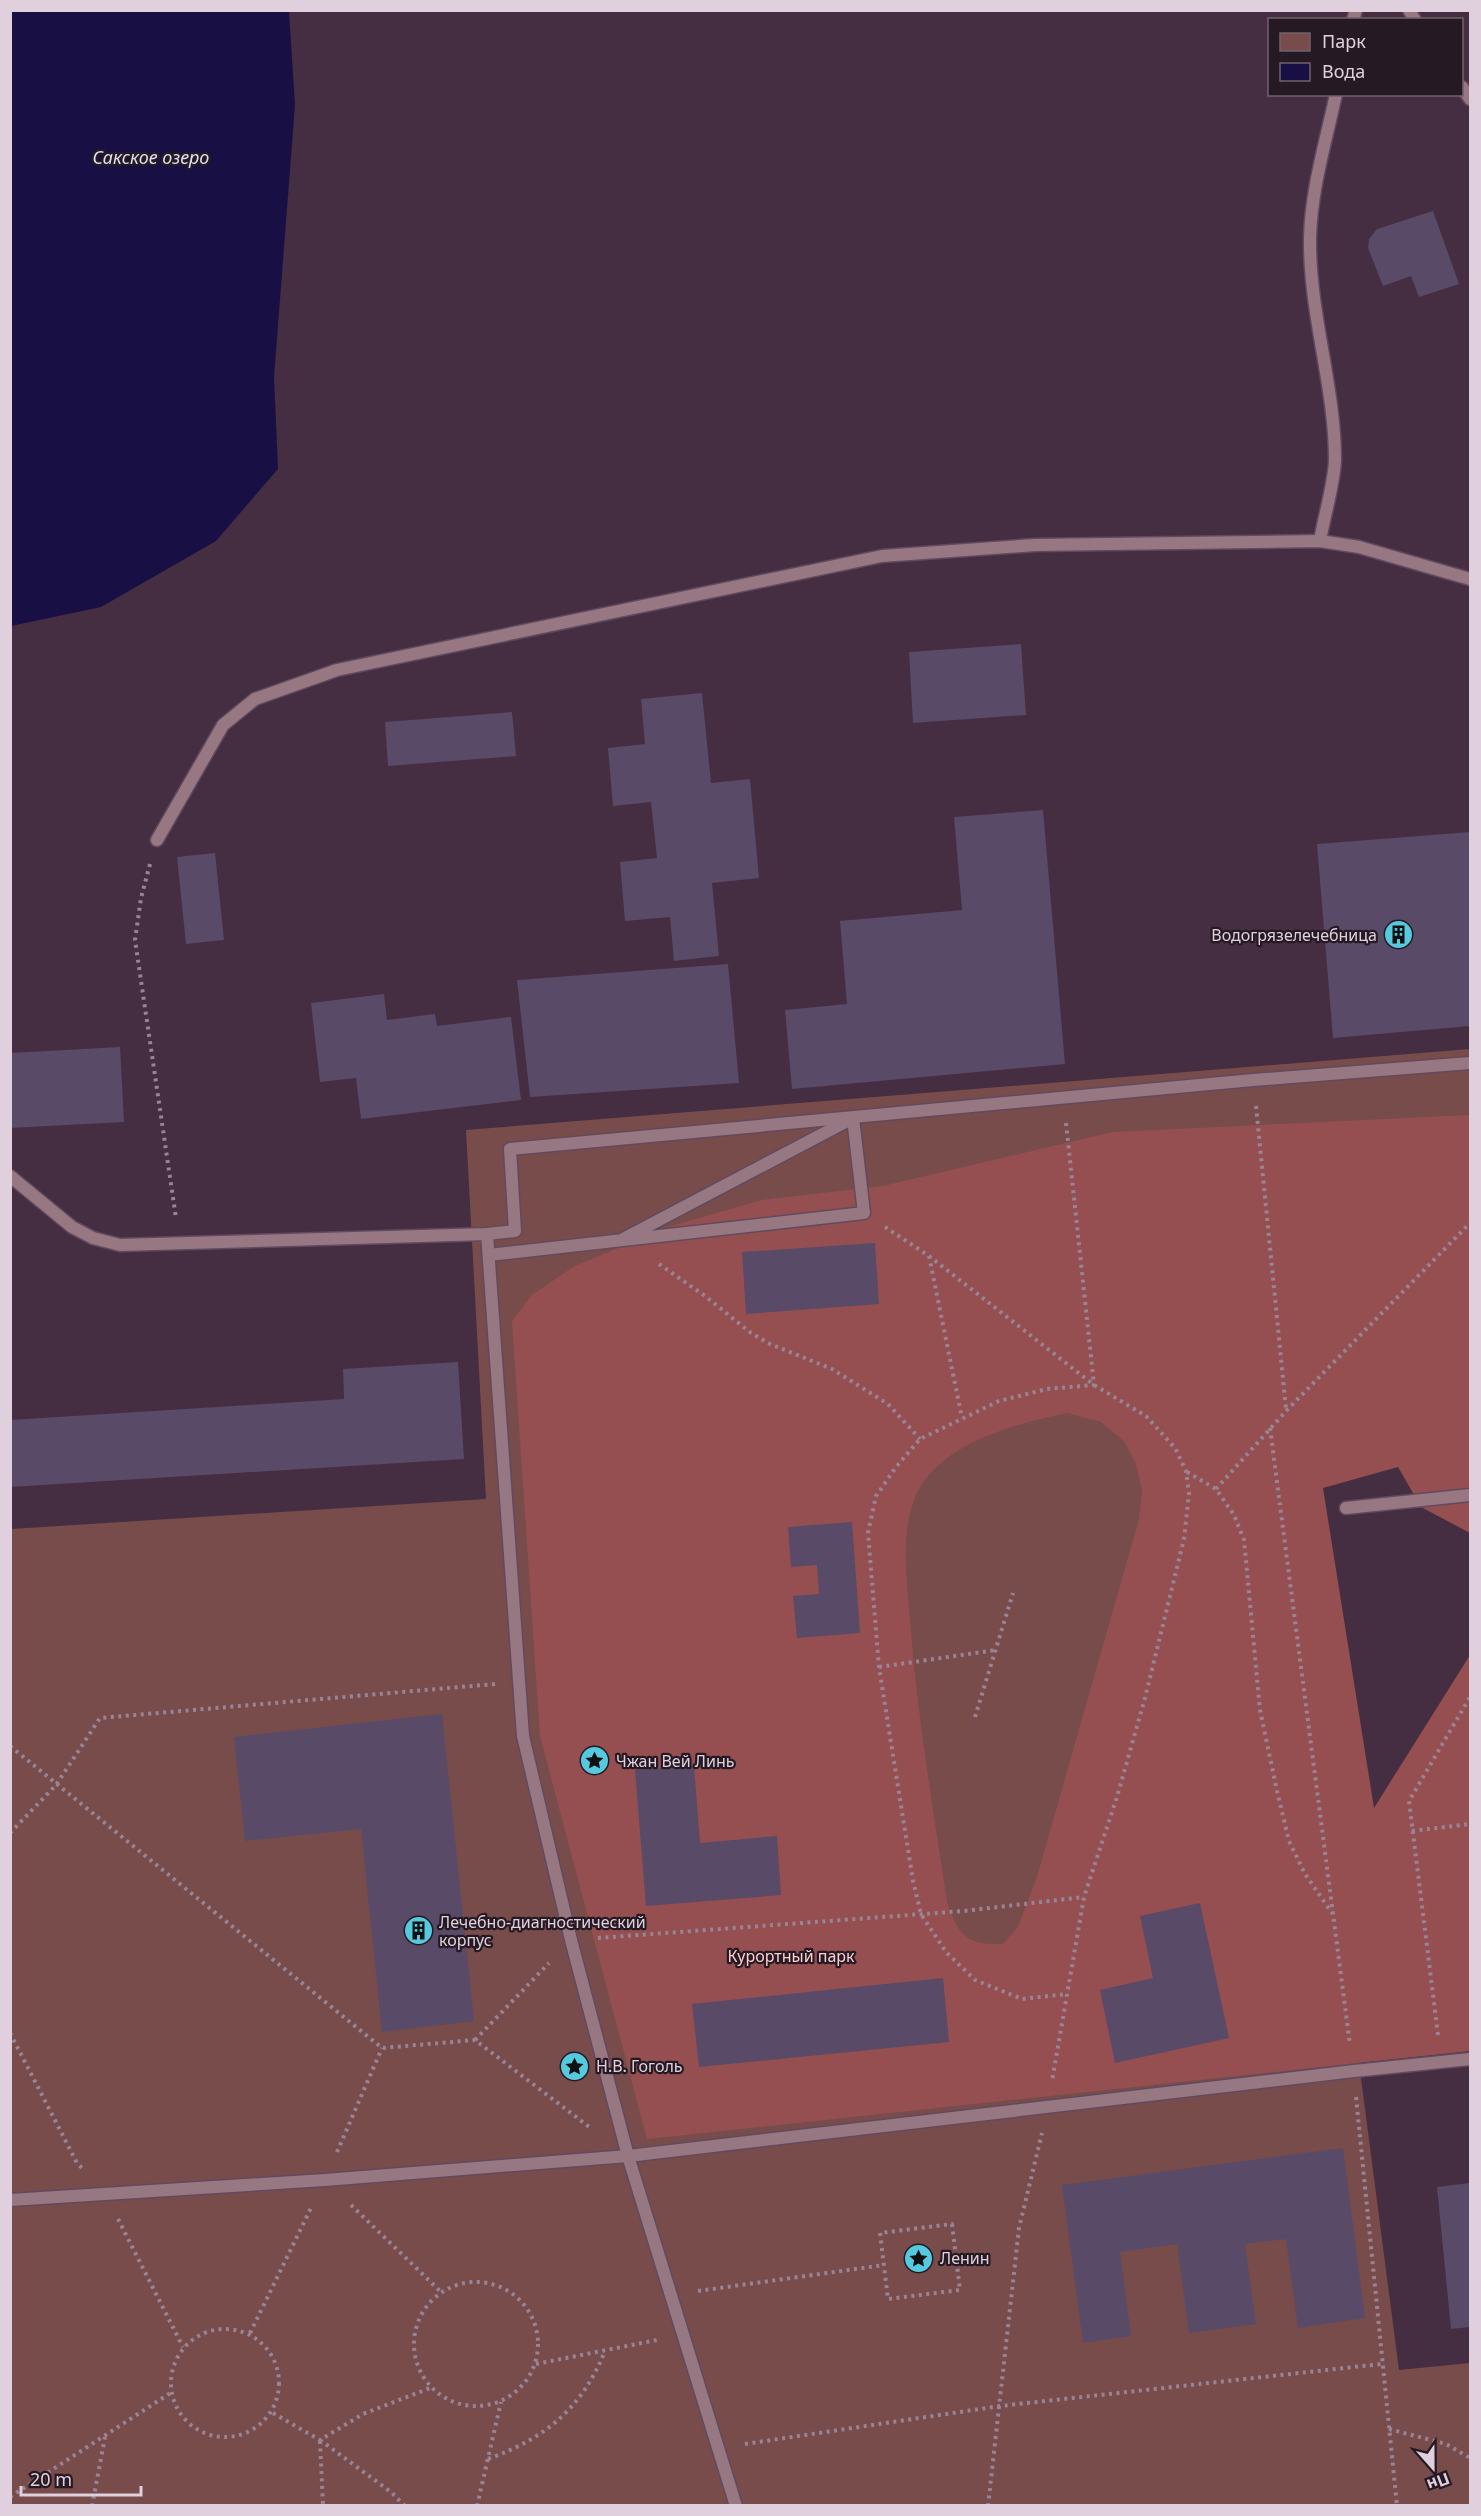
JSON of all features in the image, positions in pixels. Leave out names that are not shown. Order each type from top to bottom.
[{"type":"lane","points":[[1320,541],[1335,462],[1331,411],[1313,302],[1310,237],[1316,192],[1336,96]]},
{"type":"lane","points":[[157,840],[223,725],[255,699],[337,670],[882,556],[1035,545],[1320,541],[1359,547],[1470,579]]},
{"type":"lane","points":[[10,1176],[72,1227],[93,1238],[120,1245],[515,1232],[510,1149],[1253,1080],[1470,1063]]},
{"type":"lane","points":[[489,1255],[864,1213],[853,1118]]},
{"type":"lane","points":[[623,1239],[853,1118]]},
{"type":"lane","points":[[487,1234],[522,1736],[571,1940],[628,2156],[736,2505]]},
{"type":"lane","points":[[1346,1508],[1470,1496]]},
{"type":"lane","points":[[10,2200],[325,2180],[628,2156],[1470,2059]]},
{"type":"path","points":[[157,840],[141,898],[135,940],[179,1243]]},
{"type":"path","points":[[1253,1080],[1287,1410]]},
{"type":"path","points":[[1063,1098],[1094,1385]]},
{"type":"path","points":[[864,1213],[928,1256],[1094,1385],[1146,1416],[1175,1448],[1186,1471],[1189,1493],[1184,1539],[1145,1698],[1117,1797],[1084,1897],[1048,2108],[1019,2228],[988,2505]]},
{"type":"path","points":[[1216,1490],[1287,1410],[1470,1223]]},
{"type":"path","points":[[623,1239],[705,1296],[751,1333],[770,1344],[832,1369],[888,1404],[920,1439]]},
{"type":"path","points":[[928,1256],[962,1418]]},
{"type":"path","points":[[1067,1994],[1022,1999],[975,1980],[946,1952],[921,1914],[913,1881],[879,1666],[868,1533],[876,1496],[896,1467],[920,1439],[999,1401],[1047,1389],[1094,1385]]},
{"type":"path","points":[[1270,1428],[1354,2071],[1381,2364],[1397,2505]]},
{"type":"path","points":[[1186,1471],[1216,1490],[1234,1515],[1244,1540],[1260,1710],[1289,1841],[1305,1874],[1334,1916]]},
{"type":"path","points":[[975,1717],[1013,1593]]},
{"type":"path","points":[[879,1666],[996,1650]]},
{"type":"path","points":[[10,1833],[56,1785],[100,1718],[519,1682]]},
{"type":"path","points":[[1441,2062],[1410,1801],[1470,1697]]},
{"type":"path","points":[[10,1746],[382,2048],[475,2040],[571,1940],[964,1911],[1084,1897]]},
{"type":"path","points":[[1412,1831],[1470,1824]]},
{"type":"path","points":[[475,2040],[628,2156]]},
{"type":"path","points":[[325,2180],[441,2292]]},
{"type":"path","points":[[952,2224],[960,2290],[888,2299],[884,2265],[880,2232],[952,2224]]},
{"type":"path","points":[[672,2295],[884,2265]]},
{"type":"path","points":[[483,2282],[504,2288],[522,2301],[534,2319],[539,2339],[536,2364],[529,2378],[517,2392],[501,2402],[483,2407],[465,2406],[447,2400],[430,2388],[418,2369],[413,2348],[416,2326],[425,2307],[441,2292],[461,2283],[483,2282]]},
{"type":"path","points":[[214,2329],[249,2333],[272,2352],[281,2377],[273,2413],[244,2436],[208,2437],[186,2422],[174,2405],[170,2376],[183,2347],[214,2329]]},
{"type":"path","points":[[536,2364],[684,2334]]},
{"type":"path","points":[[488,2458],[517,2448],[565,2416],[582,2396],[597,2372],[605,2351]]},
{"type":"path","points":[[718,2448],[1000,2406],[1381,2364]]},
{"type":"path","points":[[320,2440],[363,2414],[430,2388]]},
{"type":"path","points":[[10,2497],[172,2392]]},
{"type":"path","points":[[477,2505],[501,2402]]},
{"type":"path","points":[[273,2413],[320,2440],[391,2492],[405,2505]]},
{"type":"path","points":[[1389,2428],[1446,2444],[1470,2458]]},
{"type":"path","points":[[92,2505],[106,2436]]},
{"type":"path","points":[[320,2440],[322,2505]]},
{"type":"green space","name":"Курортный парк","points":[[1470,1049],[1470,1230],[1277,1433],[1399,2370],[1470,2363],[1470,2505],[11,2506],[11,1529],[486,1499],[466,1130]]},
{"type":"green space","points":[[1470,1115],[1470,1533],[1421,1507],[1398,1467],[1323,1488],[1374,1808],[1470,1655],[1470,2051],[647,2139],[540,1736],[512,1321],[532,1295],[573,1267],[665,1228],[762,1200],[883,1186],[1113,1132]],"holes":[[[1067,1413],[1101,1422],[1124,1441],[1136,1464],[1142,1490],[1139,1519],[1037,1877],[1018,1927],[1003,1944],[980,1943],[965,1936],[960,1930],[947,1902],[913,1656],[906,1572],[908,1522],[918,1491],[930,1474],[963,1447],[1005,1429]]]},
{"type":"water","name":"Сакское озеро","points":[[11,10],[289,11],[295,105],[274,377],[278,469],[216,541],[101,607],[11,626]]},
{"type":"building","points":[[1433,211],[1459,284],[1419,297],[1411,276],[1383,286],[1368,248],[1369,239],[1377,229]]},
{"type":"building","points":[[1021,644],[1026,715],[913,723],[909,652]]},
{"type":"building","points":[[702,693],[711,783],[750,779],[759,878],[712,883],[719,956],[674,961],[670,917],[625,921],[620,862],[657,858],[651,802],[613,806],[608,748],[645,744],[641,699]]},
{"type":"building","points":[[512,712],[516,756],[388,766],[385,722]]},
{"type":"building","points":[[1043,810],[1065,1064],[792,1089],[785,1010],[847,1004],[840,921],[962,910],[954,817]]},
{"type":"building","name":"Водогрязелечебница","points":[[1470,832],[1470,1026],[1333,1038],[1317,844]]},
{"type":"building","points":[[215,853],[224,940],[186,944],[177,857]]},
{"type":"building","points":[[728,964],[739,1083],[530,1097],[517,980]]},
{"type":"building","points":[[384,994],[387,1020],[435,1014],[437,1026],[511,1017],[521,1100],[361,1119],[356,1078],[320,1082],[311,1003]]},
{"type":"building","points":[[120,1047],[124,1122],[10,1128],[10,1053]]},
{"type":"building","points":[[875,1243],[879,1304],[746,1314],[742,1252]]},
{"type":"building","points":[[458,1362],[464,1459],[10,1487],[10,1420],[344,1399],[343,1369]]},
{"type":"building","points":[[852,1522],[860,1633],[797,1638],[793,1596],[819,1594],[817,1565],[791,1567],[788,1527]]},
{"type":"building","name":"Лечебно-диагностический корпус","points":[[442,1714],[474,2021],[382,2032],[361,1829],[245,1841],[234,1737]]},
{"type":"building","points":[[694,1766],[700,1843],[777,1836],[781,1895],[646,1906],[635,1770]]},
{"type":"building","points":[[1200,1903],[1229,2038],[1115,2063],[1100,1990],[1153,1978],[1140,1916]]},
{"type":"building","points":[[943,1978],[949,2042],[699,2067],[692,2004]]},
{"type":"building","points":[[1343,2148],[1365,2318],[1298,2328],[1286,2239],[1245,2244],[1256,2324],[1189,2333],[1177,2244],[1120,2252],[1131,2336],[1083,2343],[1062,2185]]},
{"type":"building","points":[[1470,2183],[1470,2327],[1451,2329],[1437,2187]]},
{"type":"place","name":"Водогрязелечебница","points":[[1398,935]]},
{"type":"place","name":"Чжан Вей Линь","points":[[595,1761]]},
{"type":"place","name":"Лечебно-диагностический корпус","points":[[418,1931]]},
{"type":"place","name":"Н.В. Гоголь","points":[[575,2066]]},
{"type":"place","name":"Ленин","points":[[919,2258]]}]
